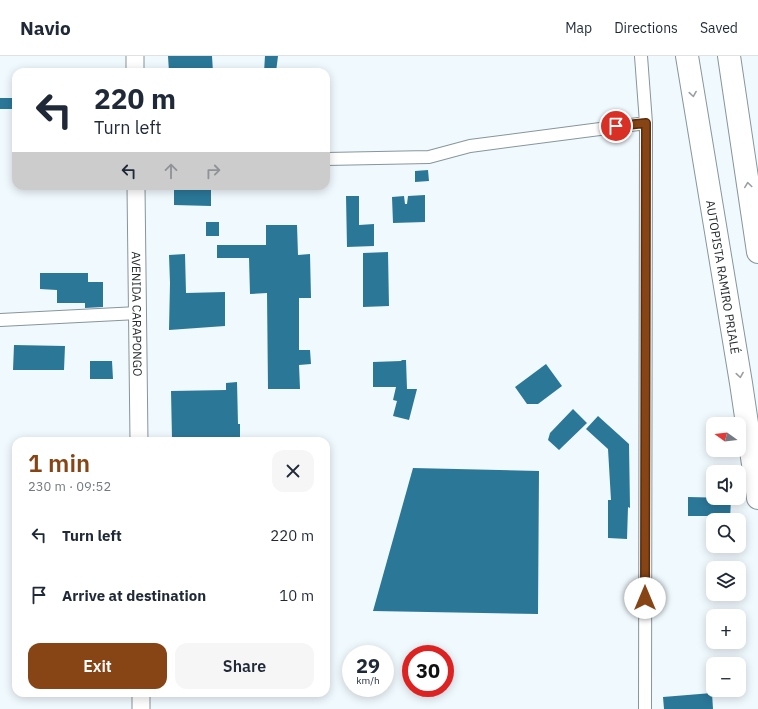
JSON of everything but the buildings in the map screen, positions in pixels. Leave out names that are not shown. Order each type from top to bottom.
[{"type":"highway","name":"AUTOPISTA RAMIRO PRIALÉ","points":[[687,56],[741,383],[758,498]]},
{"type":"highway","points":[[729,56],[758,252]]},
{"type":"street","points":[[135,56],[135,68]]},
{"type":"street","points":[[641,56],[646,123],[645,709]]},
{"type":"street","points":[[330,160],[429,157],[470,146],[646,123]]},
{"type":"street","name":"AVENIDA CARAPONGO","points":[[136,190],[139,437]]},
{"type":"street","points":[[0,320],[138,313]]},
{"type":"street","points":[[141,697],[141,709]]},
{"type":"route","points":[[616,126],[646,123],[645,598]]}]
